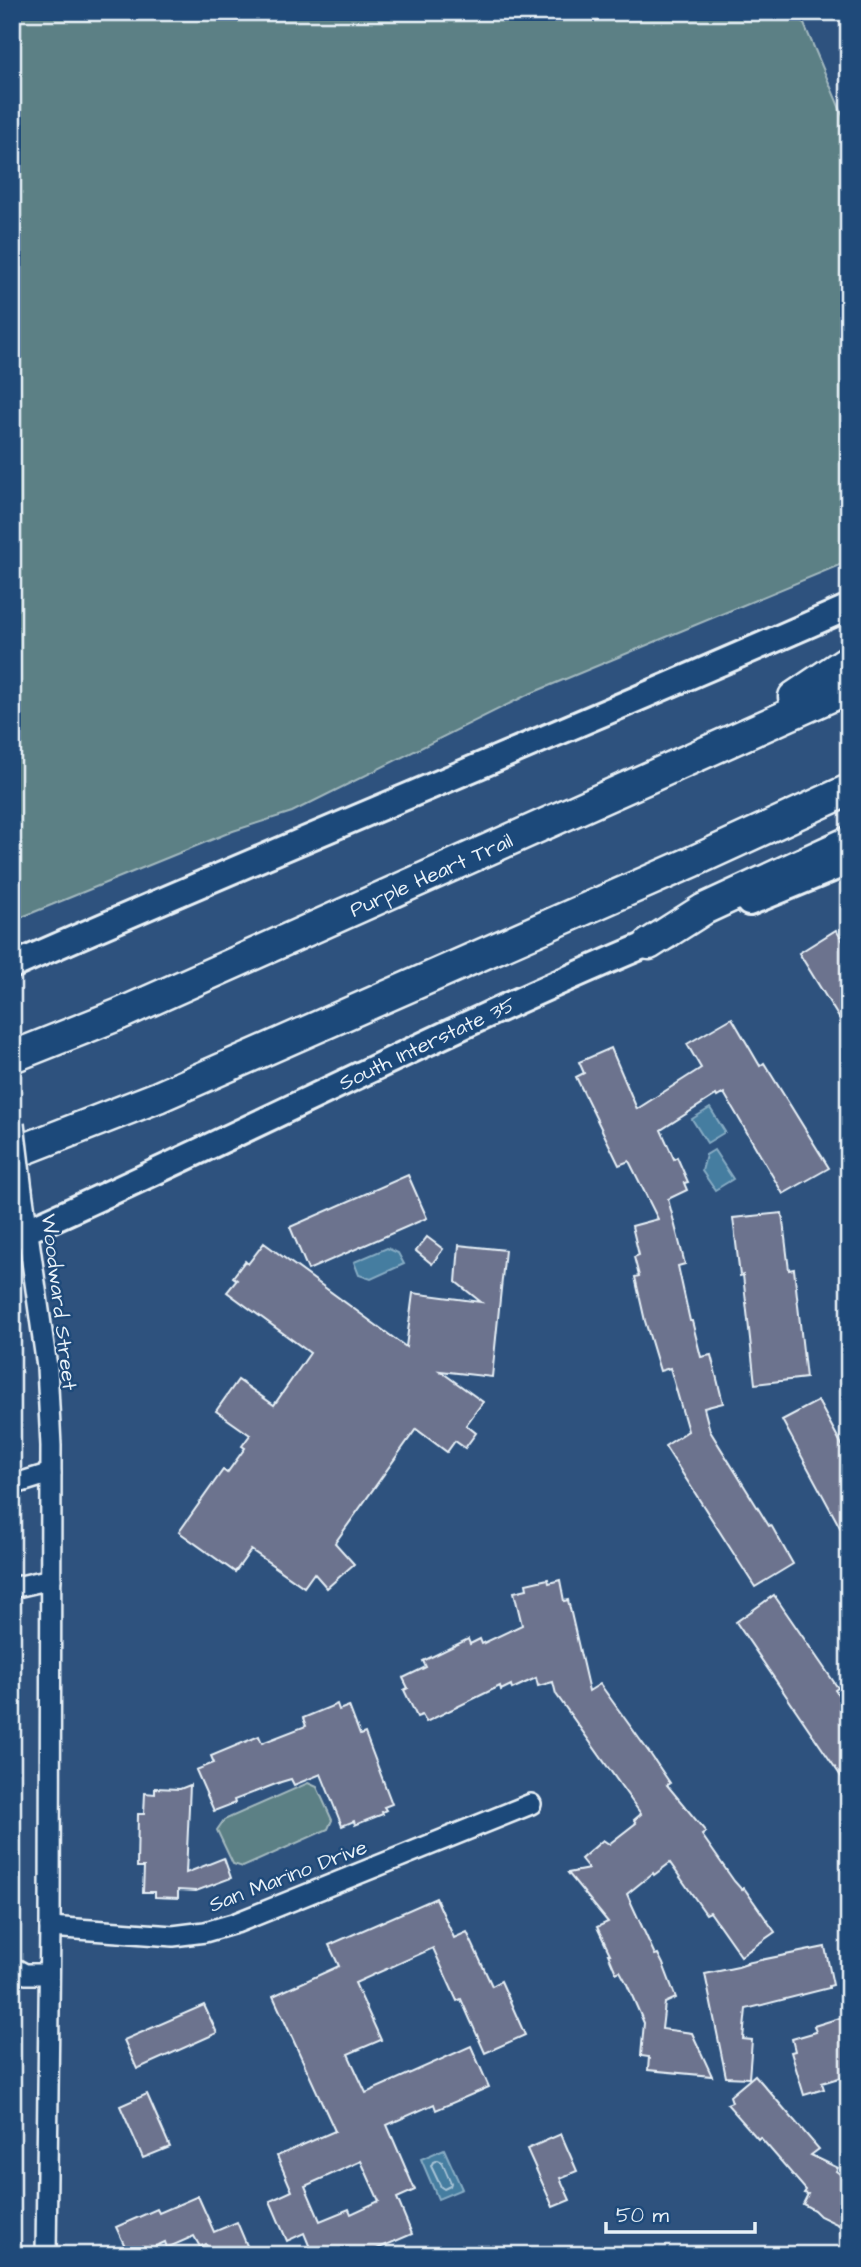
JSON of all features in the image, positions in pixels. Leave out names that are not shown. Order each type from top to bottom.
[{"type":"highway","points":[[727,742],[849,660]]},
{"type":"highway","name":"Purple Heart Trail","points":[[12,1057],[120,1014],[849,688]]},
{"type":"highway","points":[[12,1154],[158,1097],[849,790]]},
{"type":"highway","points":[[649,944],[704,909],[849,842]]},
{"type":"main road","points":[[12,966],[203,882],[682,681],[849,607]]},
{"type":"main road","name":"South Interstate 35","points":[[20,1234],[512,1003],[849,862]]},
{"type":"street","name":"Woodward Street","points":[[12,1112],[22,1191],[20,1234],[47,1367],[51,1473],[46,2255]]},
{"type":"street","points":[[12,1485],[51,1473]]},
{"type":"street","points":[[12,1588],[51,1578]]},
{"type":"street","name":"San Marino Drive","points":[[50,1927],[173,1936],[205,1932],[236,1923],[531,1804]]},
{"type":"street","points":[[16,1975],[49,1974]]},
{"type":"green space","points":[[12,12],[799,12],[849,130],[849,561],[527,695],[292,812],[233,831],[17,919],[12,892]]},
{"type":"green space","points":[[308,1783],[317,1787],[332,1820],[328,1829],[243,1867],[233,1864],[217,1830],[224,1820]]},
{"type":"water","points":[[710,1108],[725,1132],[707,1143],[692,1119]]},
{"type":"water","points":[[714,1150],[733,1179],[715,1190],[702,1171],[706,1155]]},
{"type":"water","points":[[387,1248],[398,1253],[404,1264],[371,1279],[359,1275],[354,1262]]},
{"type":"water","points":[[444,2149],[462,2189],[438,2199],[421,2159]]},
{"type":"building","points":[[836,930],[849,951],[849,1034],[799,953]]},
{"type":"building","points":[[732,1018],[760,1066],[764,1063],[829,1168],[783,1194],[724,1093],[717,1097],[716,1095],[661,1130],[688,1182],[684,1183],[687,1190],[668,1199],[685,1264],[678,1266],[690,1321],[701,1357],[711,1355],[723,1403],[704,1408],[710,1431],[793,1564],[755,1587],[665,1446],[688,1431],[670,1368],[660,1371],[645,1321],[635,1277],[639,1276],[634,1257],[639,1255],[632,1226],[658,1219],[629,1161],[619,1165],[576,1077],[584,1073],[579,1062],[611,1048],[637,1109],[701,1068],[687,1044]]},
{"type":"building","points":[[408,1175],[427,1218],[308,1270],[290,1227]]},
{"type":"building","points":[[782,1213],[789,1270],[794,1269],[806,1378],[755,1384],[743,1275],[740,1276],[733,1218]]},
{"type":"building","points":[[427,1237],[443,1249],[432,1264],[416,1251]]},
{"type":"building","points":[[264,1243],[406,1347],[413,1293],[481,1302],[456,1282],[459,1245],[505,1250],[492,1377],[440,1371],[483,1402],[466,1425],[476,1433],[465,1448],[455,1441],[447,1452],[416,1429],[335,1543],[354,1564],[327,1588],[314,1573],[304,1587],[251,1550],[235,1572],[179,1532],[223,1470],[227,1473],[245,1448],[242,1446],[250,1435],[216,1411],[238,1380],[274,1405],[310,1353],[227,1292],[237,1280],[233,1277],[245,1261],[248,1264]]},
{"type":"building","points":[[818,1401],[849,1458],[849,1544],[782,1420]]},
{"type":"building","points":[[548,1579],[549,1583],[560,1580],[564,1601],[568,1600],[589,1691],[600,1684],[670,1783],[667,1785],[706,1832],[702,1835],[734,1881],[742,1890],[744,1888],[775,1932],[741,1956],[710,1912],[706,1914],[670,1863],[627,1894],[655,1955],[658,1954],[663,1964],[676,1998],[665,2003],[662,2029],[692,2033],[712,2076],[648,2070],[649,2057],[641,2056],[644,2023],[620,1971],[616,1973],[597,1927],[608,1922],[568,1873],[589,1869],[581,1859],[603,1840],[609,1844],[636,1823],[634,1820],[641,1814],[556,1694],[553,1682],[538,1686],[536,1678],[512,1689],[511,1685],[501,1690],[500,1686],[426,1722],[422,1715],[417,1717],[404,1690],[408,1688],[403,1678],[426,1667],[423,1661],[468,1639],[470,1644],[480,1639],[482,1644],[522,1625],[514,1592],[527,1589],[526,1584]]},
{"type":"building","points":[[774,1595],[838,1688],[835,1690],[849,1710],[849,1788],[736,1622]]},
{"type":"building","points":[[337,1704],[339,1710],[349,1706],[360,1735],[365,1733],[392,1804],[384,1807],[386,1810],[383,1814],[355,1825],[354,1821],[342,1826],[321,1774],[294,1785],[291,1779],[281,1782],[234,1800],[235,1803],[214,1811],[196,1770],[214,1763],[211,1756],[259,1736],[262,1743],[306,1726],[303,1718]]},
{"type":"building","points":[[190,1785],[186,1873],[224,1858],[231,1878],[196,1891],[178,1890],[178,1898],[155,1897],[155,1892],[143,1892],[144,1867],[137,1867],[138,1814],[144,1814],[145,1793],[155,1794],[155,1788],[180,1789]]},
{"type":"building","points":[[436,1898],[454,1938],[467,1932],[492,1986],[501,1981],[525,2035],[485,2053],[461,1999],[457,2001],[433,1948],[355,1983],[381,2040],[348,2054],[366,2093],[471,2046],[489,2087],[436,2110],[434,2104],[387,2125],[415,2190],[397,2198],[412,2234],[363,2255],[313,2255],[304,2233],[287,2241],[270,2201],[292,2191],[277,2156],[335,2131],[273,1996],[339,1966],[329,1945]],"holes":[[[361,2161],[379,2201],[351,2214],[349,2209],[320,2221],[305,2186]]]},
{"type":"building","points":[[825,1947],[833,1985],[746,2009],[743,2039],[752,2040],[749,2078],[726,2077],[705,1974]]},
{"type":"building","points":[[204,2005],[217,2033],[137,2069],[124,2040]]},
{"type":"building","points":[[849,2015],[849,2075],[822,2083],[824,2089],[804,2095],[791,2052],[795,2051],[792,2039],[816,2032],[814,2026]]},
{"type":"building","points":[[755,2075],[819,2149],[811,2155],[838,2168],[836,2171],[849,2181],[849,2230],[803,2204],[808,2194],[804,2193],[806,2190],[727,2104],[732,2102],[730,2096]]},
{"type":"building","points":[[147,2094],[170,2147],[143,2158],[120,2106]]},
{"type":"building","points":[[561,2134],[577,2171],[560,2178],[570,2200],[553,2207],[527,2149]]},
{"type":"building","points":[[198,2196],[214,2232],[237,2222],[251,2255],[211,2255],[206,2244],[200,2247],[194,2236],[167,2248],[165,2242],[137,2255],[129,2255],[116,2227],[157,2209],[159,2213]]},
{"type":"waterway","points":[[12,22],[19,12]]}]
